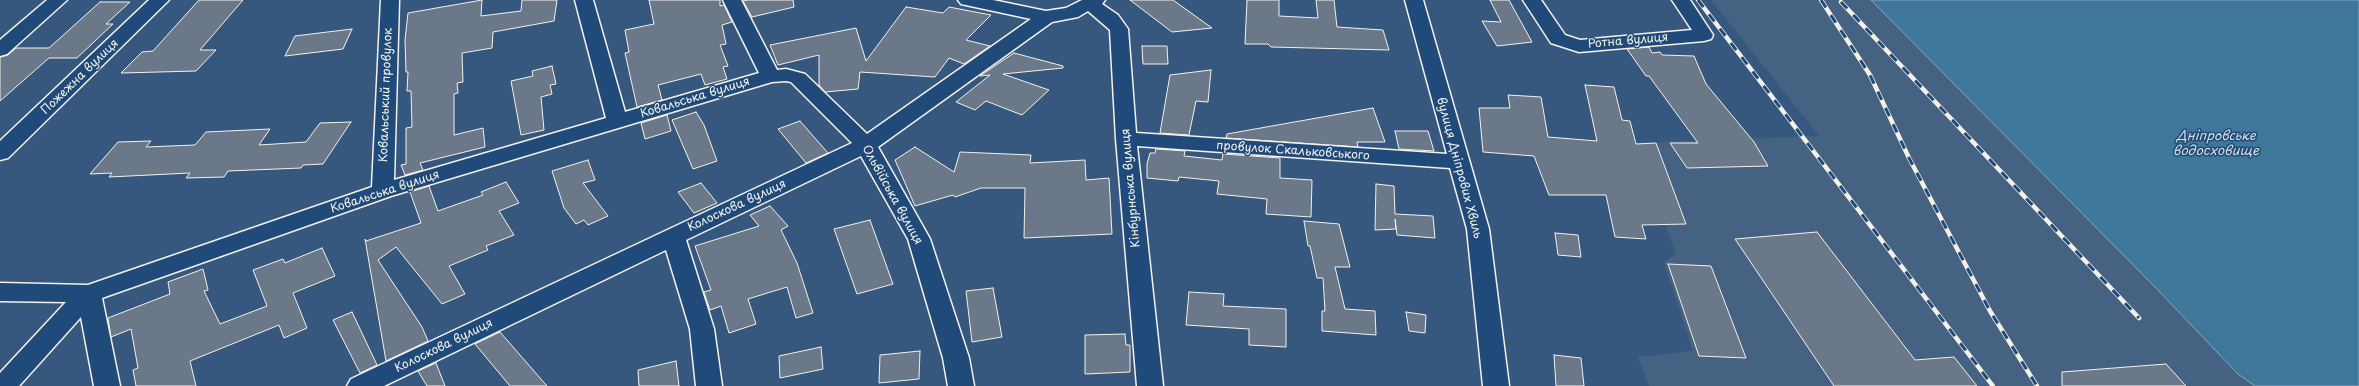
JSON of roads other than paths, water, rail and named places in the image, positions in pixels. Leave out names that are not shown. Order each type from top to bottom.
[{"type":"street","points":[[0,50],[58,0]]},
{"type":"street","name":"Пожежна вулиця","points":[[0,153],[160,0]]},
{"type":"street","name":"Ковальський провулок","points":[[383,191],[390,0]]},
{"type":"street","points":[[584,0],[618,121]]},
{"type":"street","points":[[732,0],[770,76]]},
{"type":"street","points":[[967,0],[1046,17]]},
{"type":"street","name":"вулиця Дніпрових Хвиль","points":[[1414,0],[1426,52],[1478,229],[1496,386]]},
{"type":"street","name":"Ротна вулиця","points":[[1532,0],[1558,39],[1579,46],[1704,35],[1680,0]]},
{"type":"street","name":"Колоскова вулиця","points":[[360,386],[866,145],[1046,17],[1071,13],[1093,2]]},
{"type":"street","name":"Кінбурнська вулиця","points":[[1093,2],[1119,29],[1126,139],[1150,386]]},
{"type":"street","name":"Ольвійська вулиця","points":[[770,76],[786,75],[798,78],[866,145],[919,239],[956,358],[961,386]]},
{"type":"street","name":"Ковальська вулиця","points":[[0,292],[89,294],[383,191],[770,76]]},
{"type":"street","name":"провулок Скальковського","points":[[1126,139],[1459,162]]},
{"type":"street","points":[[672,237],[702,329],[709,386]]},
{"type":"street","points":[[4,386],[52,331],[89,294]]},
{"type":"street","points":[[89,294],[106,386]]},
{"type":"water","name":"Дніпровське водосховище","points":[[1871,0],[2359,0],[2359,386],[2255,386],[2238,374],[2155,287]]},
{"type":"railway","points":[[1698,0],[1993,386]]},
{"type":"railway","points":[[1821,0],[1870,75],[1909,158],[1990,311],[2037,386]]},
{"type":"railway","points":[[1841,2],[2139,318]]}]
